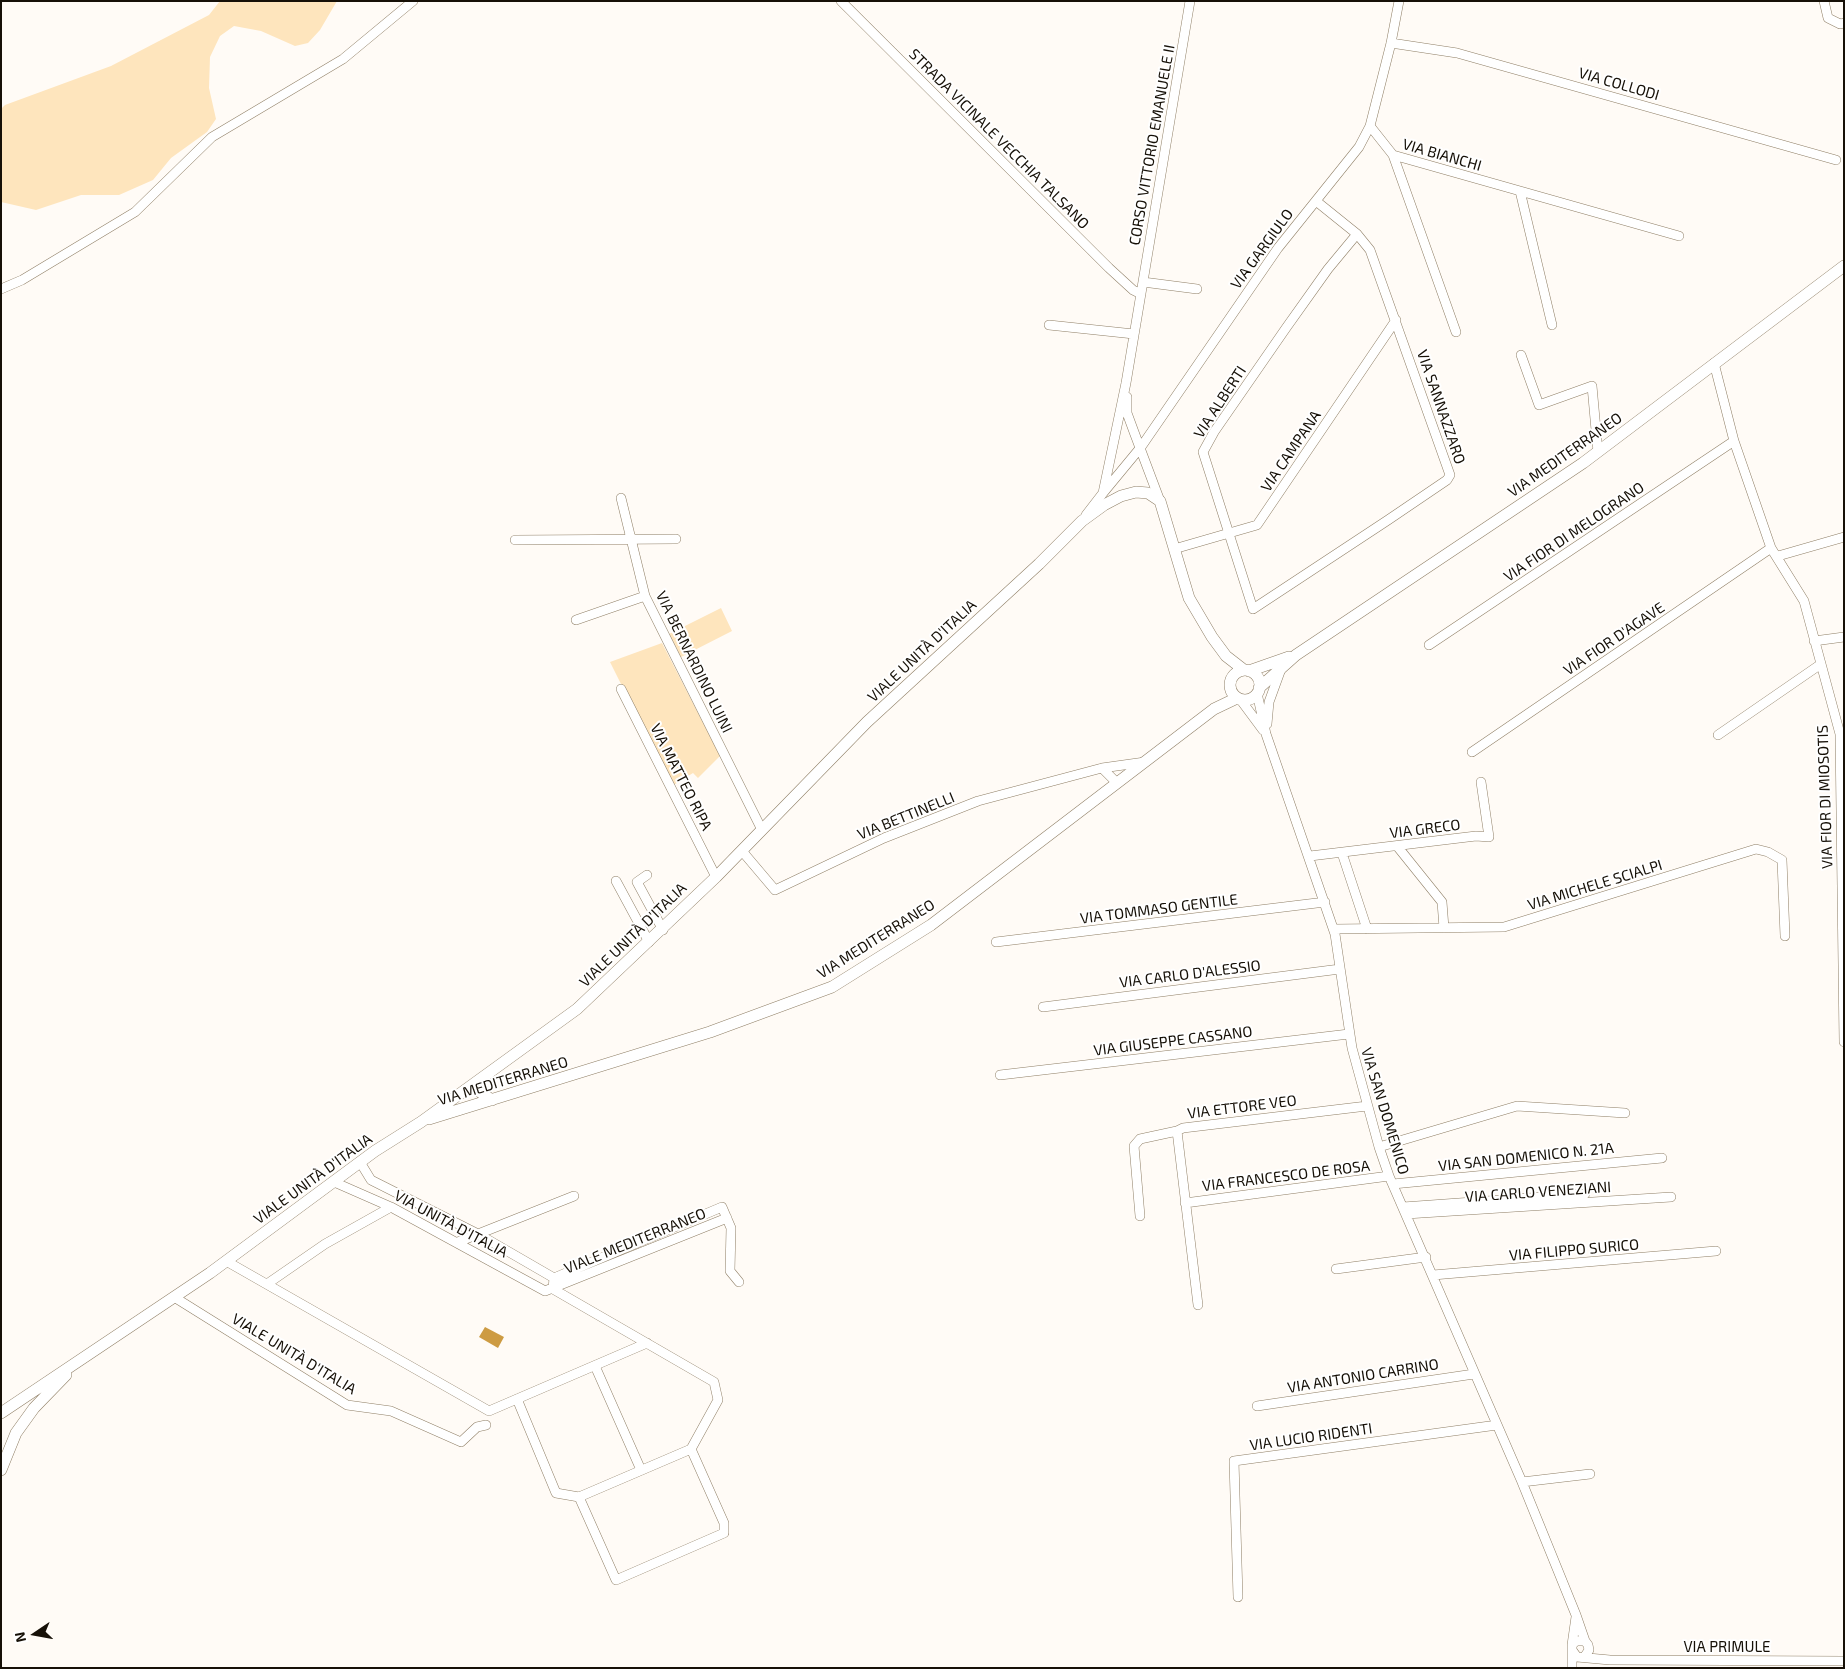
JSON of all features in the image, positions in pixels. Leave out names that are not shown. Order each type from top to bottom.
[{"type":"main road","name":"VIA MEDITERRANEO","points":[[1296,655],[1598,452],[1844,266]]},
{"type":"main road","name":"VIALE UNITÀ D'ITALIA","points":[[1,1414],[226,1261],[360,1162],[420,1122],[577,1009],[716,877],[867,722],[1039,564],[1082,521],[1121,496],[1136,492],[1148,494],[1160,501]]},
{"type":"main road","points":[[1160,501],[1189,598],[1221,650],[1246,671],[1256,676],[1258,690]]},
{"type":"main road","points":[[1296,655],[1250,699],[1239,698],[1231,691],[1231,682],[1235,674],[1296,655]]},
{"type":"main road","name":"VIA MEDITERRANEO","points":[[420,1122],[710,1032],[832,987],[931,925],[1214,709],[1239,698]]},
{"type":"main road","points":[[478,1081],[480,1092],[492,1100]]},
{"type":"main road","name":"VIALE UNITÀ D'ITALIA","points":[[1,1470],[16,1434],[34,1408],[81,1360]]},
{"type":"street","points":[[1,290],[22,280],[135,212],[212,137],[343,60],[413,1]]},
{"type":"street","name":"STRADA VICINALE VECCHIA TALSANO","points":[[841,1],[1109,268],[1140,294]]},
{"type":"street","name":"CORSO VITTORIO EMANUELE II","points":[[1126,383],[1190,1]]},
{"type":"street","name":"VIA GARGIULO","points":[[1082,521],[1141,447],[1278,248],[1359,147],[1370,126],[1392,43],[1399,1]]},
{"type":"street","points":[[1824,1],[1828,18],[1840,24],[1844,23]]},
{"type":"street","name":"VIA COLLODI","points":[[1392,43],[1457,53],[1836,160]]},
{"type":"street","name":"VIA BIANCHI","points":[[1370,126],[1393,155],[1679,236]]},
{"type":"street","points":[[1393,155],[1456,332]]},
{"type":"street","points":[[1520,191],[1552,325]]},
{"type":"street","name":"VIA SANNAZZARO","points":[[1253,609],[1420,498],[1450,475],[1370,250],[1357,234],[1316,201]]},
{"type":"street","name":"VIA ALBERTI","points":[[1253,609],[1203,452],[1328,269],[1357,234]]},
{"type":"street","points":[[1142,282],[1197,290]]},
{"type":"street","name":"VIA CAMPANA","points":[[1174,549],[1230,535],[1257,525],[1396,320]]},
{"type":"street","points":[[1049,325],[1134,334]]},
{"type":"street","points":[[1521,355],[1539,405],[1592,386],[1598,452]]},
{"type":"street","name":"VIA FIOR DI MIOSOTIS","points":[[1714,363],[1734,441],[1771,548],[1778,556],[1804,601],[1840,734],[1844,1042]]},
{"type":"street","points":[[1126,383],[1128,412],[1160,501]]},
{"type":"street","points":[[1103,493],[1126,383]]},
{"type":"street","name":"VIA FIOR DI MELOGRANO","points":[[1429,645],[1734,441]]},
{"type":"street","name":"VIA BERNARDINO LUINI","points":[[621,498],[645,596],[762,830]]},
{"type":"street","points":[[1778,556],[1844,537]]},
{"type":"street","points":[[515,540],[676,538]]},
{"type":"street","name":"VIA FIOR D'AGAVE","points":[[1472,752],[1771,548]]},
{"type":"street","points":[[576,620],[645,596]]},
{"type":"street","points":[[1814,641],[1844,637]]},
{"type":"street","points":[[1718,736],[1821,664]]},
{"type":"street","points":[[1266,734],[1269,702],[1282,668]]},
{"type":"street","name":"VIA MATTEO RIPA","points":[[621,689],[716,877]]},
{"type":"street","name":"VIA SAN DOMENICO","points":[[1258,690],[1266,734],[1334,929],[1349,1034],[1379,1147],[1391,1180],[1522,1482],[1576,1615],[1585,1650],[1572,1668]]},
{"type":"street","name":"VIA SAN DOMENICO","points":[[1239,698],[1266,734]]},
{"type":"street","name":"VIA BETTINELLI","points":[[742,851],[775,890],[884,838],[978,802],[1102,768],[1146,761]]},
{"type":"street","points":[[1102,768],[1117,784]]},
{"type":"street","name":"VIA GRECO","points":[[1310,856],[1476,836],[1489,837],[1481,782]]},
{"type":"street","points":[[1397,846],[1442,902],[1444,928]]},
{"type":"street","name":"VIA MICHELE SCIALPI","points":[[1334,929],[1504,927],[1756,849],[1768,852],[1782,860],[1785,936]]},
{"type":"street","points":[[1342,852],[1367,929]]},
{"type":"street","name":"VIALE UNITÀ D'ITALIA","points":[[647,875],[637,882],[662,930]]},
{"type":"street","name":"VIALE UNITÀ D'ITALIA","points":[[616,881],[649,942]]},
{"type":"street","name":"VIA TOMMASO GENTILE","points":[[996,942],[1325,902]]},
{"type":"street","name":"VIA CARLO D'ALESSIO","points":[[1043,1007],[1340,969]]},
{"type":"street","name":"VIA GIUSEPPE CASSANO","points":[[1000,1075],[1349,1034]]},
{"type":"street","name":"VIA ETTORE VEO","points":[[1198,1305],[1177,1131],[1183,1128],[1367,1106]]},
{"type":"street","points":[[1379,1147],[1516,1106],[1625,1113]]},
{"type":"street","points":[[1140,1216],[1134,1146],[1140,1139],[1177,1131]]},
{"type":"street","name":"VIA SAN DOMENICO N. 21A","points":[[1391,1180],[1662,1158]]},
{"type":"street","points":[[360,1162],[371,1180],[478,1234],[554,1278]]},
{"type":"street","name":"VIA FRANCESCO DE ROSA","points":[[1185,1203],[1391,1180]]},
{"type":"street","name":"VIA UNITÀ D'ITALIA","points":[[334,1182],[391,1207],[545,1291],[553,1289]]},
{"type":"street","points":[[1405,1210],[1585,1194]]},
{"type":"street","points":[[458,1242],[574,1196]]},
{"type":"street","name":"VIA CARLO VENEZIANI","points":[[1405,1210],[1671,1197]]},
{"type":"street","points":[[267,1284],[325,1244],[391,1207]]},
{"type":"street","points":[[554,1278],[700,1214],[722,1207],[726,1215]]},
{"type":"street","name":"VIALE MEDITERRANEO","points":[[553,1289],[726,1215],[731,1228],[730,1271],[739,1282]]},
{"type":"street","name":"VIA FILIPPO SURICO","points":[[1433,1275],[1716,1252]]},
{"type":"street","points":[[1336,1269],[1426,1257]]},
{"type":"street","points":[[226,1261],[489,1411],[647,1343]]},
{"type":"street","points":[[517,1399],[556,1493],[579,1497],[691,1449],[718,1400],[714,1382],[553,1289],[554,1278]]},
{"type":"street","name":"VIALE UNITÀ D'ITALIA","points":[[174,1297],[347,1405],[390,1411],[461,1442],[477,1427],[486,1426]]},
{"type":"street","points":[[596,1366],[641,1470]]},
{"type":"street","name":"VIA ANTONIO CARRINO","points":[[1257,1406],[1474,1374]]},
{"type":"street","name":"VIA LUCIO RIDENTI","points":[[1238,1597],[1234,1461],[1497,1425]]},
{"type":"street","points":[[579,1497],[616,1580],[724,1533],[724,1523],[691,1449]]},
{"type":"street","points":[[1522,1482],[1590,1474]]},
{"type":"street","name":"VIA SAN DOMENICO","points":[[1572,1668],[1572,1647],[1576,1615]]},
{"type":"street","points":[[1572,1647],[1576,1641],[1585,1650]]},
{"type":"street","name":"VIA PRIMULE","points":[[1572,1647],[1577,1657],[1585,1650],[1610,1660],[1844,1661]]},
{"type":"shaded area","points":[[220,1],[337,1],[320,30],[308,43],[295,46],[261,31],[234,26],[220,36],[210,57],[209,88],[216,119],[207,132],[171,158],[153,180],[119,195],[81,195],[36,210],[1,202],[1,109],[5,105],[111,66],[209,15]]},
{"type":"shaded area","points":[[721,608],[732,631],[681,657],[669,634]]},
{"type":"shaded area","points":[[662,643],[720,756],[698,778],[693,773],[672,786],[610,662]]},
{"type":"shaded area","points":[[485,1327],[504,1337],[498,1348],[479,1337]]}]
